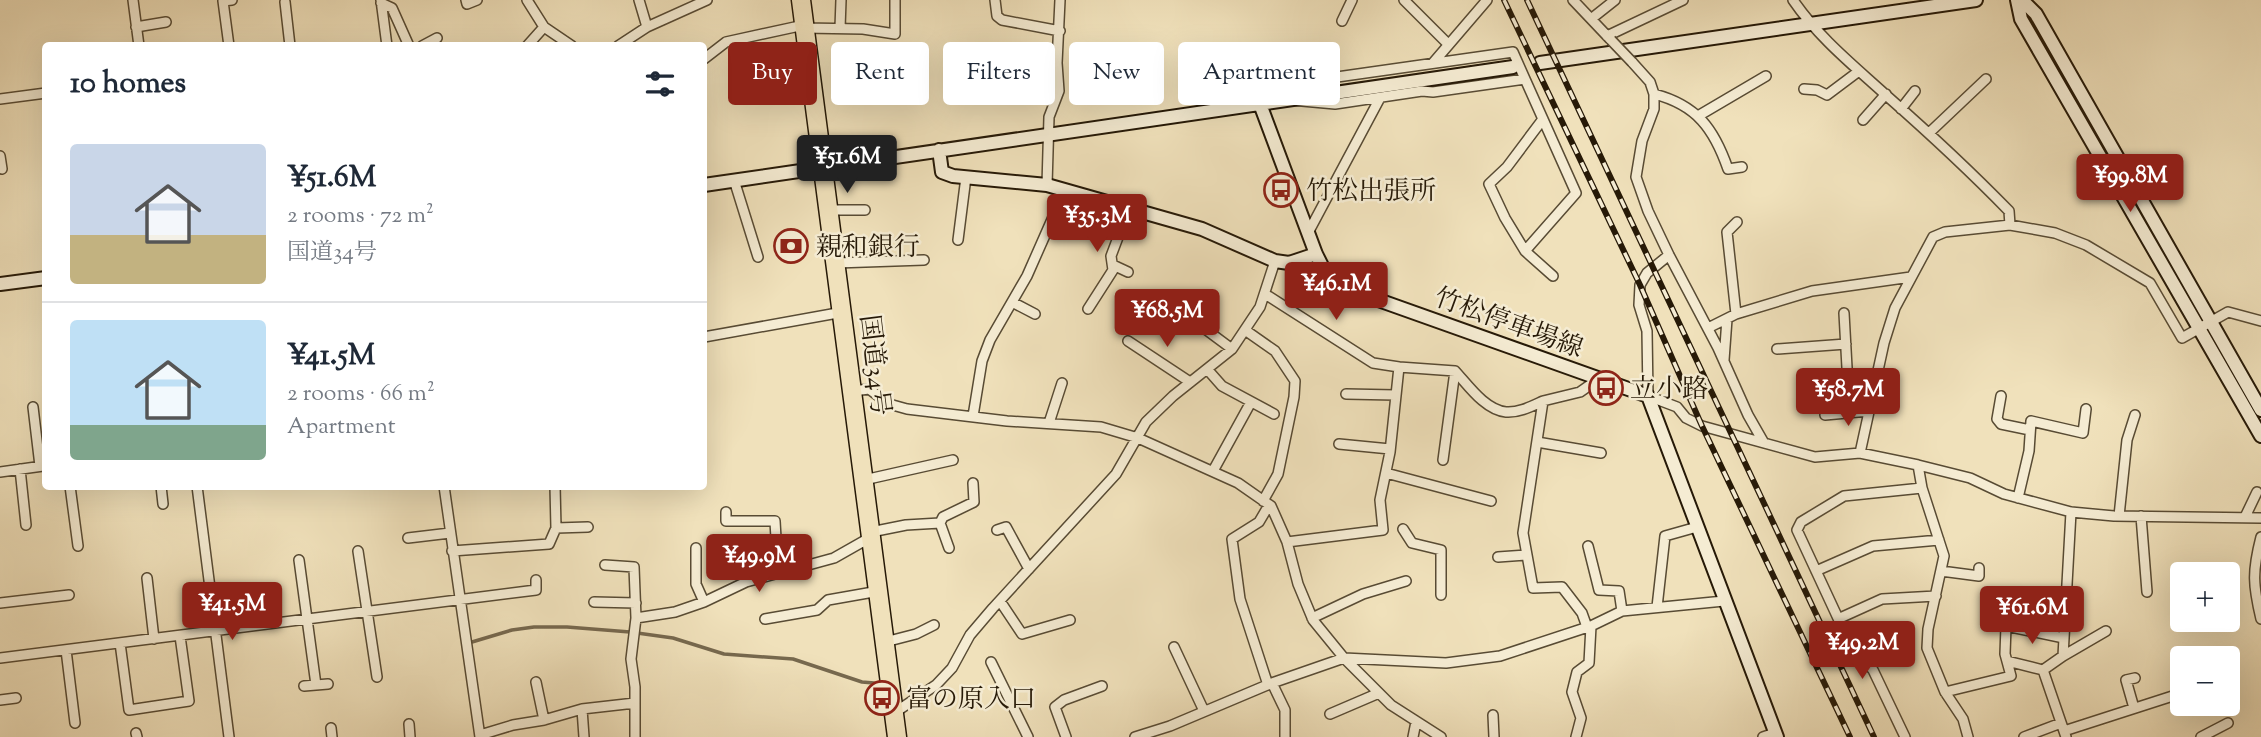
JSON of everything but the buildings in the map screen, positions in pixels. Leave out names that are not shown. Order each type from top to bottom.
[{"type":"highway","name":"国道34号","points":[[801,0],[806,42]]},
{"type":"highway","name":"国道34号","points":[[814,105],[897,737]]},
{"type":"main road","points":[[1541,63],[1976,0]]},
{"type":"main road","points":[[2019,0],[2036,14],[2261,436]]},
{"type":"main road","points":[[1340,93],[1513,67]]},
{"type":"main road","points":[[707,184],[1253,105]]},
{"type":"main road","name":"竹松停車場線","points":[[1260,105],[1316,254],[1326,274],[1339,286],[1648,396]]},
{"type":"main road","points":[[939,150],[942,173],[1047,185],[1202,229],[1275,261],[1289,263],[1316,254]]},
{"type":"main road","points":[[0,284],[42,279]]},
{"type":"main road","points":[[2204,325],[2261,410]]},
{"type":"main road","points":[[1648,396],[1772,736]]},
{"type":"street","points":[[132,0],[138,42]]},
{"type":"street","points":[[464,4],[477,0]]},
{"type":"street","points":[[527,0],[544,27],[566,42]]},
{"type":"street","points":[[639,0],[647,27]]},
{"type":"street","points":[[624,42],[694,2],[706,0]]},
{"type":"street","points":[[840,28],[841,0]]},
{"type":"street","points":[[707,57],[726,42],[804,26],[895,34],[895,0]]},
{"type":"street","points":[[995,0],[997,16],[1002,20],[1060,32]]},
{"type":"street","points":[[1055,100],[1059,90],[1057,63],[1060,0]]},
{"type":"street","points":[[1342,21],[1352,0]]},
{"type":"street","points":[[1404,0],[1448,44]]},
{"type":"street","points":[[1433,63],[1487,0]]},
{"type":"street","points":[[1573,0],[1650,82],[1654,94],[1654,109],[1642,141],[1636,177],[1648,211],[1669,255],[1764,443]]},
{"type":"street","points":[[1591,19],[1615,0]]},
{"type":"street","points":[[1609,38],[1683,0]]},
{"type":"street","points":[[1793,0],[1808,23],[1929,133],[2009,211],[2010,225]]},
{"type":"street","points":[[223,1],[228,42]]},
{"type":"street","points":[[381,1],[386,42]]},
{"type":"street","points":[[381,1],[392,8],[407,42]]},
{"type":"street","points":[[285,2],[290,42]]},
{"type":"street","points":[[136,27],[166,22]]},
{"type":"street","points":[[531,42],[544,27]]},
{"type":"street","points":[[430,42],[437,38]]},
{"type":"street","points":[[1340,77],[1513,52],[1576,193],[1525,251]]},
{"type":"street","points":[[1804,89],[1817,90],[1827,95],[1859,71]]},
{"type":"street","points":[[1698,116],[1766,75]]},
{"type":"street","points":[[1340,103],[1525,79]]},
{"type":"street","points":[[1929,133],[1986,79]]},
{"type":"street","points":[[1902,109],[1915,91]]},
{"type":"street","points":[[0,99],[42,94]]},
{"type":"street","points":[[1654,94],[1671,98],[1698,116],[1719,145],[1728,169],[1742,167]]},
{"type":"street","points":[[1863,120],[1886,94]]},
{"type":"street","points":[[1308,233],[1380,98]]},
{"type":"street","points":[[1047,185],[1049,117],[1053,105]]},
{"type":"street","points":[[1543,119],[1507,167],[1489,184],[1525,251],[1553,276]]},
{"type":"street","points":[[0,156],[2,169]]},
{"type":"street","points":[[958,240],[966,177]]},
{"type":"street","points":[[734,180],[758,257]]},
{"type":"street","points":[[973,416],[982,361],[990,340],[1046,235],[1065,190]]},
{"type":"street","points":[[1088,309],[1113,270],[1111,256],[1129,208]]},
{"type":"street","points":[[828,210],[866,210]]},
{"type":"street","points":[[1724,362],[1731,317],[1727,232],[1737,222]]},
{"type":"street","points":[[1860,453],[1892,320],[1911,276],[1933,237],[1945,232],[2010,225],[2055,233],[2087,245],[2151,283],[2182,338],[2228,312],[2261,321]]},
{"type":"street","points":[[1669,255],[1647,272],[1640,285],[1639,305],[1647,331],[1648,396],[1676,407],[1686,418],[1702,426],[1815,457],[1860,453],[1970,478],[2018,498],[2071,512],[2119,516],[2261,518]]},
{"type":"street","points":[[836,263],[925,260]]},
{"type":"street","points":[[894,712],[936,685],[951,668],[971,635],[1116,474],[1146,422],[1190,382],[1233,349],[1265,294],[1275,261]]},
{"type":"street","points":[[1113,265],[1128,272]]},
{"type":"street","points":[[1708,328],[1731,317],[1812,291],[1911,276]]},
{"type":"street","points":[[1265,294],[1373,363],[1455,371],[1489,405],[1505,412],[1520,411],[1543,401],[1580,392],[1600,378]]},
{"type":"street","points":[[1012,302],[1035,314]]},
{"type":"street","points":[[707,336],[843,312]]},
{"type":"street","points":[[1844,313],[1849,386],[1875,386]]},
{"type":"street","points":[[1189,317],[1233,349]]},
{"type":"street","points":[[1245,330],[1275,351],[1296,381],[1278,474],[1259,522],[1233,539],[1240,599],[1270,684],[1285,710],[1285,737]]},
{"type":"street","points":[[1128,341],[1190,382]]},
{"type":"street","points":[[1777,348],[1846,344]]},
{"type":"street","points":[[1383,530],[1380,500],[1390,449],[1399,367]]},
{"type":"street","points":[[1207,369],[1222,386],[1274,415]]},
{"type":"street","points":[[1443,460],[1455,371]]},
{"type":"street","points":[[1049,423],[1062,383]]},
{"type":"street","points":[[853,391],[869,389],[890,404],[907,409],[1007,421],[1101,427],[1138,438],[1238,483],[1266,503],[1287,542],[1298,584],[1312,618],[1344,658],[1379,694],[1391,705],[1441,737]]},
{"type":"street","points":[[1346,394],[1395,395]]},
{"type":"street","points":[[2001,396],[1997,419],[2001,424],[2030,430]]},
{"type":"street","points":[[1543,401],[1523,533],[1533,588],[1562,587],[1589,627],[1589,663],[1577,672],[1572,692],[1581,718],[1576,737]]},
{"type":"street","points":[[1213,471],[1251,402]]},
{"type":"street","points":[[33,407],[42,460]]},
{"type":"street","points":[[2018,498],[2029,451],[2031,421],[2083,433],[2086,410]]},
{"type":"street","points":[[1825,415],[1869,411]]},
{"type":"street","points":[[2119,516],[2127,439],[2135,415]]},
{"type":"street","points":[[1537,442],[1601,453]]},
{"type":"street","points":[[1339,444],[1390,449]]},
{"type":"street","points":[[864,481],[953,460]]},
{"type":"street","points":[[0,471],[42,466]]},
{"type":"street","points":[[1917,466],[1944,556],[1928,629],[1927,648],[1945,692],[1963,719],[1968,737]]},
{"type":"street","points":[[20,469],[26,524]]},
{"type":"street","points":[[1386,473],[1491,501]]},
{"type":"street","points":[[949,548],[940,523],[943,517],[974,502],[973,483]]},
{"type":"street","points":[[1905,737],[1873,670],[1850,644],[1797,530],[1801,522],[1844,496],[1922,488]]},
{"type":"street","points":[[71,490],[78,546]]},
{"type":"street","points":[[161,490],[163,504]]},
{"type":"street","points":[[198,490],[229,737]]},
{"type":"street","points":[[445,490],[480,736],[513,725],[544,720],[582,709],[635,703]]},
{"type":"street","points":[[453,551],[549,544],[556,528],[555,490]]},
{"type":"street","points":[[2245,517],[2258,492]]},
{"type":"street","points":[[2063,656],[2071,512]]},
{"type":"street","points":[[726,521],[759,516],[775,521],[778,573]]},
{"type":"street","points":[[2141,516],[2147,592]]},
{"type":"street","points":[[636,623],[704,602],[746,582],[834,558],[872,534],[906,525],[940,523]]},
{"type":"street","points":[[556,528],[588,527]]},
{"type":"street","points":[[1005,527],[1029,569]]},
{"type":"street","points":[[1657,607],[1665,536],[1697,527]]},
{"type":"street","points":[[1287,542],[1405,528],[1412,543],[1441,550],[1441,595]]},
{"type":"street","points":[[408,538],[450,533]]},
{"type":"street","points":[[2261,537],[2253,565],[2261,619]]},
{"type":"street","points":[[1816,571],[1873,547],[1939,540]]},
{"type":"street","points":[[1588,545],[1599,590],[1619,590],[1622,611]]},
{"type":"street","points":[[696,548],[695,584],[704,602]]},
{"type":"street","points":[[358,551],[377,677]]},
{"type":"street","points":[[1498,557],[1527,555]]},
{"type":"street","points":[[299,560],[316,685]]},
{"type":"street","points":[[605,565],[634,567],[636,623],[631,659],[635,737]]},
{"type":"street","points":[[1941,571],[1979,576]]},
{"type":"street","points":[[147,578],[154,639]]},
{"type":"street","points":[[1312,618],[1363,594],[1406,581]]},
{"type":"street","points":[[0,658],[536,589]]},
{"type":"street","points":[[765,619],[817,610],[828,600],[879,591]]},
{"type":"street","points":[[0,603],[62,592]]},
{"type":"street","points":[[1840,618],[1882,599],[1936,596]]},
{"type":"street","points":[[1000,601],[1022,634],[1070,620]]},
{"type":"street","points":[[1135,737],[1344,658],[1446,663],[1500,656],[1589,627],[1622,611],[1724,601]]},
{"type":"street","points":[[594,602],[636,603]]},
{"type":"street","points":[[885,642],[916,634],[934,625]]},
{"type":"street","points":[[1945,692],[2011,676],[2005,654],[2006,626],[2064,638]]},
{"type":"street","points":[[2007,661],[2043,670],[2106,631]]},
{"type":"street","points":[[120,643],[129,710],[189,701],[180,636]]},
{"type":"street","points":[[1174,647],[1204,711]]},
{"type":"street","points":[[66,650],[75,723]]},
{"type":"street","points":[[990,662],[1028,737]]},
{"type":"street","points":[[2043,670],[2063,730]]},
{"type":"street","points":[[2134,708],[2126,680],[2135,678]]},
{"type":"street","points":[[536,681],[544,720]]},
{"type":"street","points":[[304,686],[328,684]]},
{"type":"street","points":[[1066,737],[1055,707],[1064,700],[1102,686]]},
{"type":"street","points":[[1330,714],[1379,694]]},
{"type":"street","points":[[0,700],[16,698]]},
{"type":"street","points":[[2024,737],[2063,730],[2170,698]]},
{"type":"street","points":[[582,709],[584,737]]},
{"type":"street","points":[[1493,715],[1494,737]]},
{"type":"street","points":[[1413,737],[1416,722]]},
{"type":"street","points":[[2202,737],[2228,723]]},
{"type":"street","points":[[409,724],[410,737]]},
{"type":"waterway","points":[[472,642],[512,630],[534,627],[630,632],[673,638],[724,654],[793,659],[862,682],[874,683]]},
{"type":"railway","points":[[1504,0],[1850,737]]},
{"type":"railway","points":[[1527,0],[1874,737]]},
{"type":"place","name":"竹松出張所","points":[[1281,190]]},
{"type":"place","name":"親和銀行","points":[[791,246]]},
{"type":"place","name":"立小路","points":[[1606,388]]},
{"type":"place","name":"富の原入口","points":[[882,698]]}]
